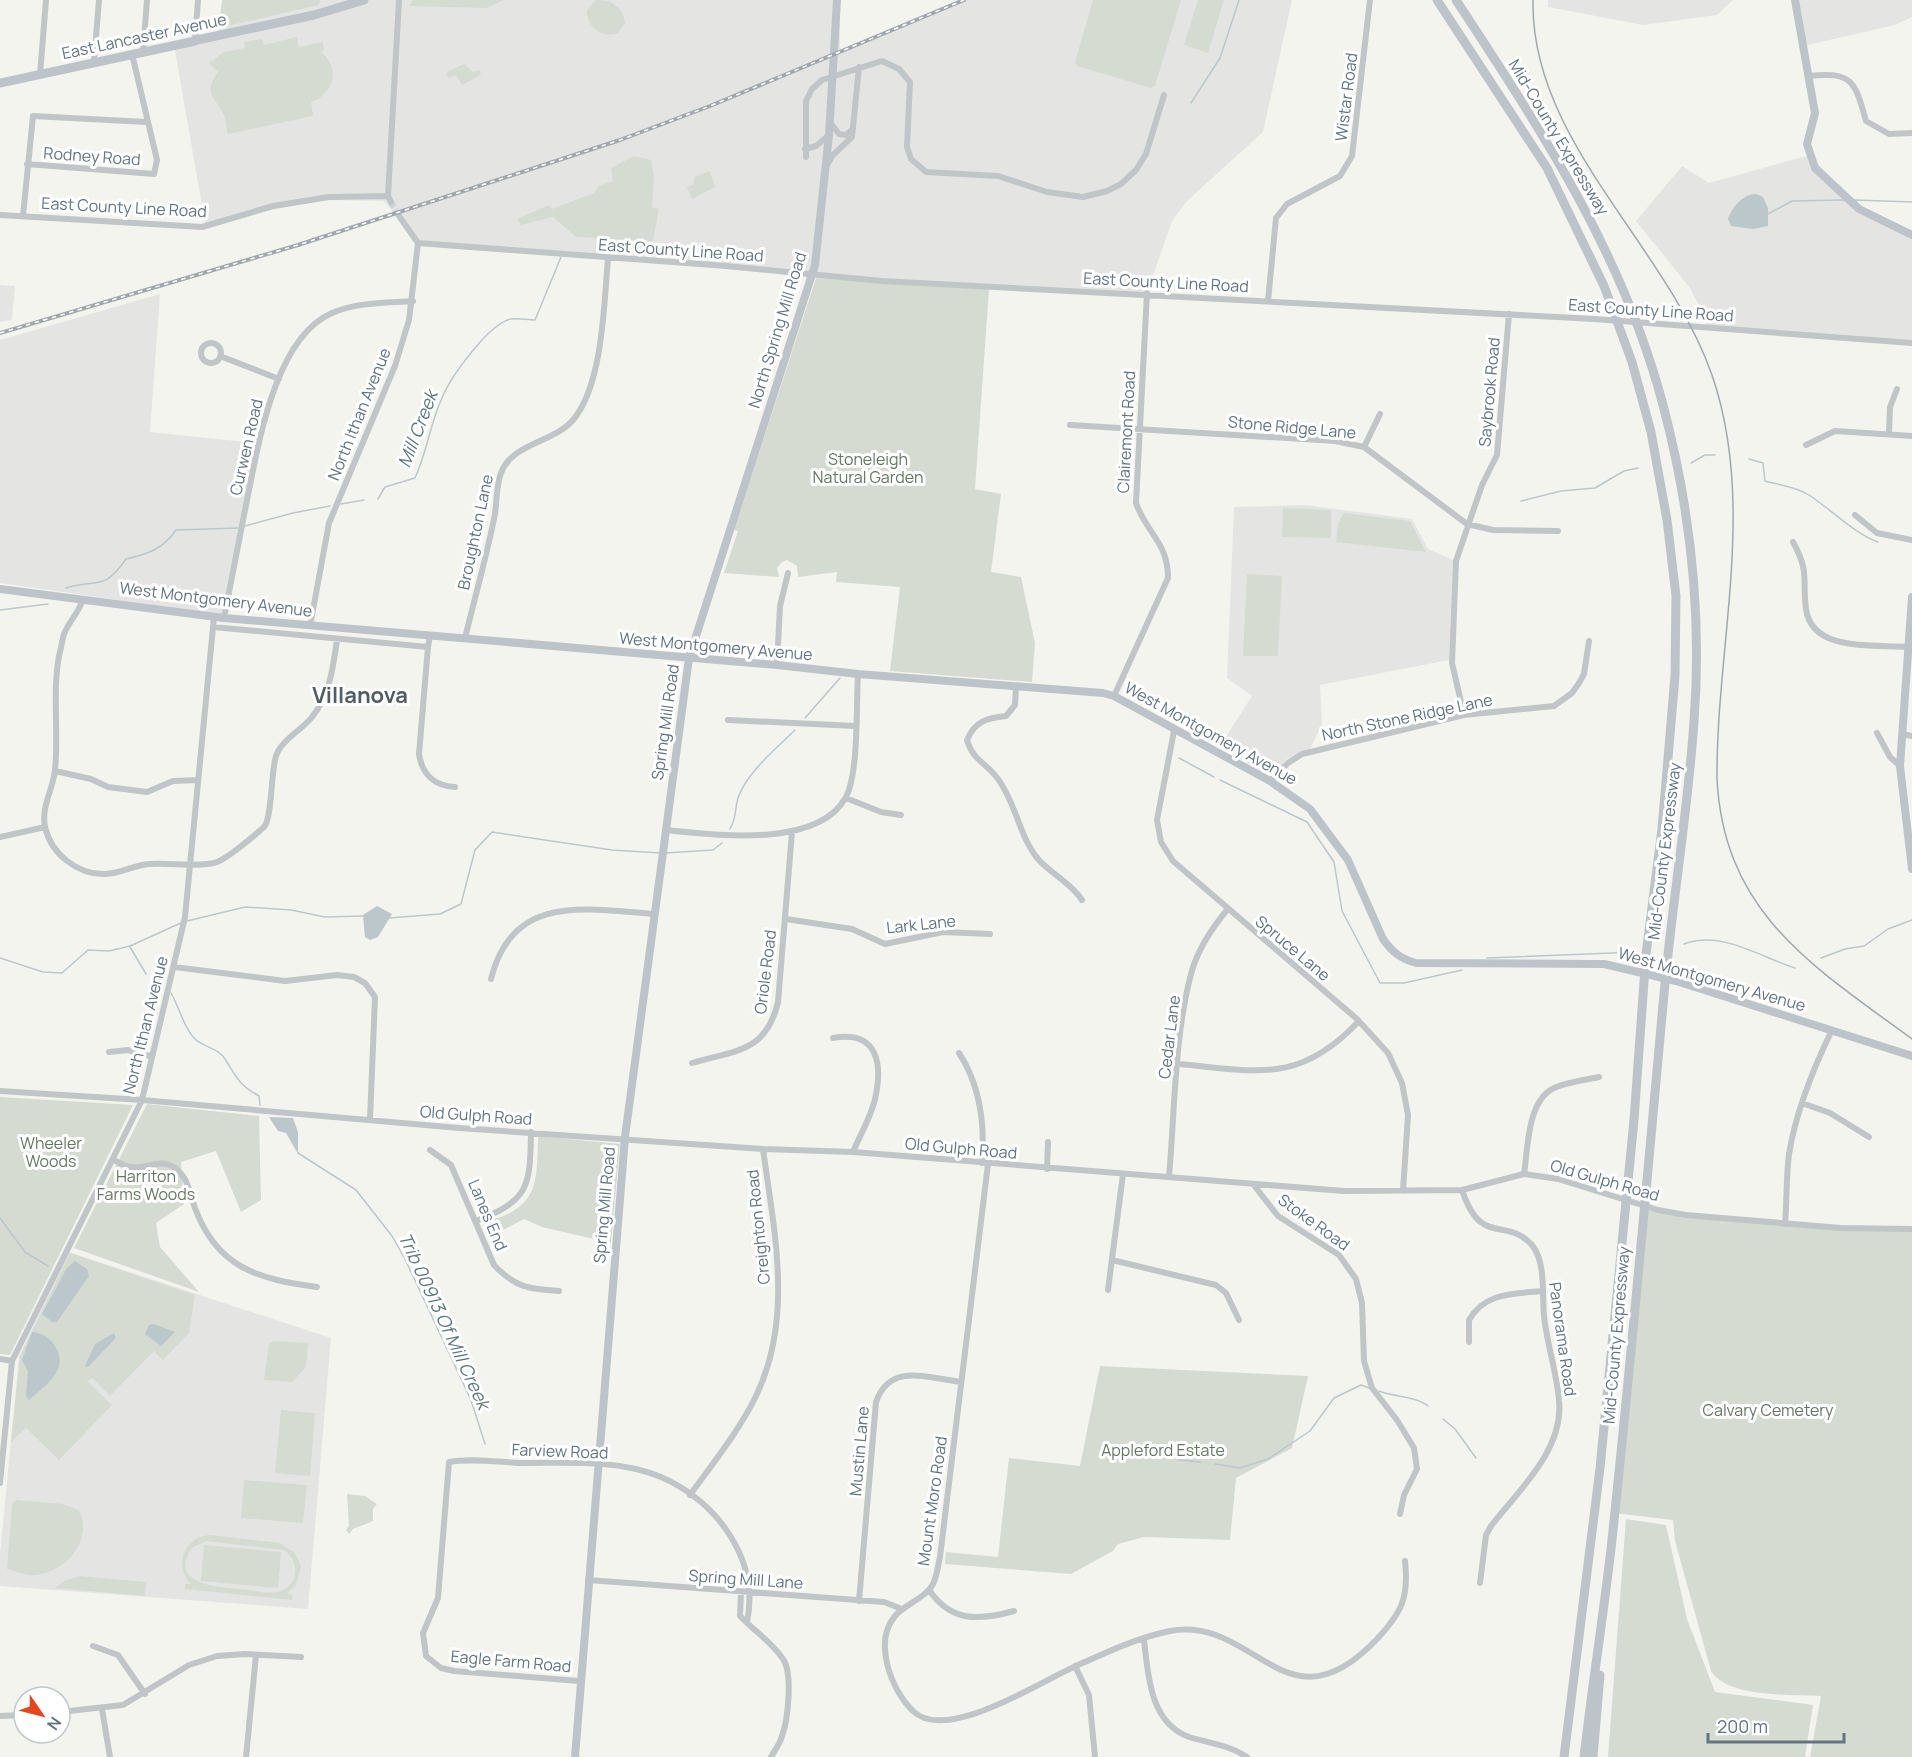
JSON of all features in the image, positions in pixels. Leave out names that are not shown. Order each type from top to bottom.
[{"type":"highway","name":"East Lancaster Avenue","points":[[0,83],[314,15],[364,0]]},
{"type":"highway","name":"Mid-County Expressway","points":[[1437,0],[1547,168],[1604,285],[1628,351],[1651,432],[1676,596],[1673,700],[1662,829],[1646,954],[1634,1120],[1600,1468],[1564,1757]]},
{"type":"highway","name":"Mid-County Expressway","points":[[1456,0],[1561,164],[1594,223],[1639,329],[1672,443],[1692,565],[1696,679],[1694,724],[1667,960],[1608,1568],[1584,1757]]},
{"type":"highway","points":[[1593,1757],[1608,1568]]},
{"type":"main road","points":[[1795,0],[1815,113],[1807,144],[1810,159],[1815,168],[1853,203],[1872,217],[1912,235]]},
{"type":"main road","name":"North Spring Mill Road","points":[[689,658],[813,274],[829,135],[837,4]]},
{"type":"main road","name":"West Montgomery Avenue","points":[[0,589],[224,618],[777,664],[858,674],[1114,696],[1270,782],[1310,809],[1348,860],[1383,939],[1390,949],[1407,960],[1416,963],[1604,964],[1676,981],[1912,1056]]},
{"type":"main road","points":[[1912,597],[1900,766],[1912,869]]},
{"type":"main road","name":"Spring Mill Road","points":[[574,1757],[626,1137],[689,658]]},
{"type":"street","points":[[40,75],[46,0]]},
{"type":"street","points":[[94,61],[99,0]]},
{"type":"street","points":[[143,52],[147,0]]},
{"type":"street","points":[[196,40],[198,0]]},
{"type":"street","name":"East County Line Road","points":[[0,215],[202,227],[273,206],[328,196],[389,199],[399,0]]},
{"type":"street","name":"Wistar Road","points":[[1268,301],[1276,218],[1287,204],[1340,176],[1352,156],[1370,0]]},
{"type":"street","points":[[23,216],[33,116],[146,122],[132,54]]},
{"type":"street","points":[[806,158],[806,100],[812,89],[822,80],[859,67],[882,62],[891,63],[910,82],[907,147],[911,159],[926,172],[998,176],[1047,192],[1083,196],[1107,191],[1121,184],[1136,170],[1146,154],[1164,95]]},
{"type":"street","points":[[826,168],[833,155],[852,137],[859,67]]},
{"type":"street","points":[[1809,76],[1832,74],[1850,81],[1858,93],[1866,121],[1889,134],[1912,133]]},
{"type":"street","name":"Rodney Road","points":[[27,164],[154,174],[157,160],[146,122]]},
{"type":"street","points":[[830,122],[839,134],[846,135],[853,128]]},
{"type":"street","points":[[805,149],[821,143],[829,135]]},
{"type":"street","points":[[399,216],[418,243]]},
{"type":"street","name":"East County Line Road","points":[[418,243],[882,281],[1147,293],[1594,319],[1912,343]]},
{"type":"street","name":"North Ithan Avenue","points":[[310,626],[329,523],[395,366],[412,301],[418,243]]},
{"type":"street","name":"Broughton Lane","points":[[465,638],[495,513],[501,473],[511,457],[559,432],[572,421],[583,404],[598,359],[608,258]]},
{"type":"street","name":"Clairemont Road","points":[[1114,696],[1168,578],[1168,560],[1160,542],[1142,519],[1136,503],[1147,293]]},
{"type":"street","name":"Curwen Road","points":[[224,618],[268,404],[306,331],[331,313],[361,304],[412,301]]},
{"type":"street","name":"Saybrook Road","points":[[1464,715],[1452,663],[1455,561],[1482,484],[1497,455],[1509,314]]},
{"type":"street","points":[[220,356],[279,379]]},
{"type":"street","points":[[1889,433],[1890,407],[1897,389]]},
{"type":"street","points":[[1364,447],[1380,414]]},
{"type":"street","name":"Stone Ridge Lane","points":[[1070,425],[1335,441],[1364,447],[1467,524],[1493,530],[1558,531]]},
{"type":"street","points":[[1806,446],[1835,431],[1912,436]]},
{"type":"street","points":[[1855,515],[1877,533],[1912,540]]},
{"type":"street","points":[[1793,542],[1804,562],[1806,608],[1810,623],[1816,631],[1824,638],[1837,642],[1908,647]]},
{"type":"street","points":[[777,664],[780,606],[788,573]]},
{"type":"street","points":[[82,599],[79,613],[64,634],[59,658],[56,688],[55,771],[44,810],[45,826],[52,845],[67,861],[92,873],[106,874],[147,864],[218,861],[267,824],[276,753],[304,726],[323,701],[331,679],[337,640]]},
{"type":"street","name":"North Ithan Avenue","points":[[0,1483],[12,1361],[142,1100],[150,1056],[185,917],[214,616]]},
{"type":"street","name":"West Montgomery Avenue","points":[[213,627],[428,647]]},
{"type":"street","points":[[430,635],[421,767],[434,781],[455,787]]},
{"type":"street","name":"North Stone Ridge Lane","points":[[1270,782],[1302,754],[1464,715],[1499,710],[1545,708],[1563,701],[1572,693],[1584,674],[1589,641]]},
{"type":"street","points":[[665,830],[717,835],[792,832],[831,814],[846,798],[852,778],[858,674]]},
{"type":"street","points":[[1016,687],[1014,705],[1006,716],[987,718],[971,729],[967,740],[970,753],[998,778],[1026,840],[1038,858],[1076,891],[1082,900]]},
{"type":"street","points":[[728,720],[855,726]]},
{"type":"street","name":"Spruce Lane","points":[[1174,731],[1157,820],[1161,842],[1173,861],[1359,1022],[1388,1053],[1402,1083],[1408,1114],[1403,1191]]},
{"type":"street","points":[[1877,733],[1890,757],[1900,766]]},
{"type":"street","points":[[1902,735],[1912,736]]},
{"type":"street","points":[[55,771],[91,779],[108,788],[147,792],[173,781],[198,780]]},
{"type":"street","points":[[846,798],[880,812],[901,815]]},
{"type":"street","points":[[0,837],[45,826]]},
{"type":"street","name":"Oriole Road","points":[[692,1063],[748,1048],[773,1023],[778,1002],[792,832]]},
{"type":"street","points":[[491,979],[502,950],[537,916],[557,910],[654,914]]},
{"type":"street","name":"Cedar Lane","points":[[1169,1177],[1183,1017],[1191,973],[1202,947],[1227,910]]},
{"type":"street","name":"Lark Lane","points":[[786,919],[852,929],[885,944],[943,933],[990,934]]},
{"type":"street","points":[[174,967],[285,981],[337,975],[354,977],[365,983],[375,997],[370,1120]]},
{"type":"street","points":[[1179,1064],[1259,1071],[1303,1065],[1325,1052],[1359,1022]]},
{"type":"street","points":[[1785,1224],[1789,1156],[1802,1103],[1832,1030]]},
{"type":"street","points":[[833,1038],[846,1036],[865,1042],[873,1050],[878,1061],[875,1101],[853,1152]]},
{"type":"street","points":[[109,1052],[128,1050],[150,1056]]},
{"type":"street","name":"Mount Moro Road","points":[[959,1053],[971,1072],[983,1125],[985,1163],[940,1557],[933,1585],[902,1609],[890,1623],[887,1635],[887,1661],[892,1680],[906,1704],[922,1717],[954,1718],[997,1705],[1075,1666],[1144,1640]]},
{"type":"street","points":[[1524,1174],[1534,1115],[1545,1094],[1556,1087],[1599,1077]]},
{"type":"street","name":"Old Gulph Road","points":[[0,1091],[763,1149],[853,1152],[1253,1184],[1403,1191],[1462,1190],[1524,1174],[1558,1179],[1658,1210],[1686,1215],[1785,1224],[1912,1229]]},
{"type":"street","points":[[1802,1103],[1830,1113],[1869,1137]]},
{"type":"street","points":[[476,1221],[509,1206],[522,1193],[530,1176],[531,1132]]},
{"type":"street","points":[[1047,1169],[1048,1142]]},
{"type":"street","name":"Creighton Road","points":[[690,1495],[755,1397],[770,1360],[776,1333],[779,1306],[777,1251],[763,1149]]},
{"type":"street","name":"Lanes End","points":[[430,1150],[451,1165],[494,1265],[506,1277],[521,1286],[559,1291]]},
{"type":"street","points":[[114,1160],[132,1168],[156,1163],[167,1164],[176,1169],[184,1177],[202,1228],[228,1259],[272,1281],[317,1287]]},
{"type":"street","points":[[1108,1290],[1123,1174]]},
{"type":"street","name":"Stoke Road","points":[[1253,1184],[1265,1203],[1283,1220],[1339,1256],[1351,1269],[1360,1293],[1364,1361],[1372,1389],[1397,1420],[1414,1448],[1417,1469],[1404,1495],[1401,1514]]},
{"type":"street","name":"Panorama Road","points":[[1462,1190],[1469,1211],[1480,1223],[1520,1237],[1533,1247],[1539,1257],[1547,1341],[1560,1404],[1557,1427],[1549,1450],[1486,1535],[1480,1583]]},
{"type":"street","points":[[1112,1260],[1216,1285],[1226,1293],[1239,1320]]},
{"type":"street","points":[[1469,1342],[1469,1320],[1485,1301],[1505,1294],[1542,1291]]},
{"type":"street","points":[[0,1359],[12,1361]]},
{"type":"street","name":"Mustin Lane","points":[[860,1601],[876,1402],[881,1389],[889,1380],[904,1375],[961,1382]]},
{"type":"street","name":"Farview Road","points":[[449,1462],[597,1463],[661,1477],[690,1495],[721,1521],[743,1557],[747,1622],[784,1660],[788,1672],[786,1725],[771,1757]]},
{"type":"street","name":"Eagle Farm Road","points":[[449,1462],[438,1598],[423,1633],[426,1656],[445,1669],[579,1681]]},
{"type":"street","points":[[1247,1757],[1227,1747],[1189,1736],[1164,1720],[1154,1697],[1144,1640],[1170,1631],[1210,1632],[1275,1670],[1303,1676],[1327,1676],[1352,1662],[1372,1645],[1398,1615],[1408,1585],[1405,1561]]},
{"type":"street","name":"Spring Mill Lane","points":[[588,1580],[884,1602],[902,1609]]},
{"type":"street","points":[[928,1590],[944,1609],[957,1615],[991,1616],[1014,1611]]},
{"type":"street","points":[[93,1646],[118,1655],[145,1694]]},
{"type":"street","points":[[246,1757],[256,1655]]},
{"type":"street","points":[[72,1711],[123,1705],[145,1694],[189,1665],[217,1656],[301,1657]]},
{"type":"street","points":[[1075,1666],[1089,1695],[1095,1757]]},
{"type":"street","points":[[102,1709],[110,1757]]},
{"type":"shaded area","points":[[222,0],[840,0],[840,51],[964,0],[1292,0],[1263,132],[1187,201],[1172,221],[1147,293],[882,281],[418,243],[384,201],[323,200],[205,223],[174,45],[218,36]]},
{"type":"shaded area","points":[[1548,0],[1733,0],[1717,15],[1643,25],[1548,7]]},
{"type":"shaded area","points":[[1795,0],[1912,0],[1912,17],[1895,25],[1803,46]]},
{"type":"shaded area","points":[[1810,155],[1859,209],[1912,235],[1912,343],[1706,327],[1707,321],[1690,288],[1636,221],[1682,166],[1709,183]]},
{"type":"shaded area","points":[[1756,194],[1763,197],[1768,208],[1768,226],[1753,229],[1731,226],[1728,219],[1735,206],[1747,196]]},
{"type":"shaded area","points":[[0,285],[15,286],[12,320],[0,322]]},
{"type":"shaded area","points":[[160,294],[150,432],[256,443],[222,615],[0,583],[0,340]]},
{"type":"shaded area","points":[[1305,505],[1412,519],[1428,549],[1453,560],[1449,660],[1320,685],[1322,724],[1310,749],[1287,759],[1269,777],[1220,746],[1252,696],[1227,678],[1234,507]]},
{"type":"shaded area","points":[[377,906],[392,914],[378,937],[370,940],[365,937],[363,915]]},
{"type":"shaded area","points":[[269,1117],[293,1118],[298,1132],[298,1154],[286,1133],[278,1131]]},
{"type":"shaded area","points":[[69,1252],[331,1338],[308,1609],[0,1586],[0,1554],[19,1356]]},
{"type":"shaded area","points":[[75,1261],[87,1269],[89,1276],[57,1322],[52,1322],[42,1314],[67,1268]]},
{"type":"shaded area","points":[[154,1324],[175,1332],[161,1346],[145,1334],[149,1325]]},
{"type":"shaded area","points":[[32,1332],[50,1339],[57,1350],[60,1363],[53,1378],[29,1400],[26,1396],[28,1371],[22,1360]]},
{"type":"shaded area","points":[[114,1333],[116,1338],[88,1367],[85,1366],[95,1344]]},
{"type":"green space","points":[[222,0],[320,0],[319,5],[219,28]]},
{"type":"green space","points":[[413,0],[504,0],[486,8],[409,6]]},
{"type":"green space","points":[[596,0],[607,1],[622,12],[625,23],[618,33],[601,33],[589,22],[587,10]]},
{"type":"green space","points":[[1093,0],[1181,0],[1155,86],[1151,88],[1077,66],[1075,62]]},
{"type":"green space","points":[[1198,0],[1224,0],[1208,53],[1184,45]]},
{"type":"green space","points":[[297,37],[299,47],[323,42],[324,50],[321,52],[331,65],[333,73],[330,87],[319,98],[311,102],[313,116],[228,134],[224,115],[211,90],[213,79],[218,72],[209,63],[224,52],[245,48],[244,42],[262,39],[264,45]]},
{"type":"green space","points":[[464,64],[473,72],[479,70],[481,75],[462,85],[456,75],[449,78],[446,75],[448,71]]},
{"type":"green space","points":[[634,156],[651,160],[654,177],[652,207],[659,209],[653,241],[576,237],[553,217],[521,225],[517,219],[549,205],[552,209],[594,193],[598,186],[613,181],[611,168]]},
{"type":"green space","points":[[710,171],[715,187],[692,199],[687,187],[694,184],[694,177]]},
{"type":"green space","name":"Stoneleigh Natural Garden","points":[[816,278],[989,289],[975,489],[1001,494],[991,572],[1021,577],[1035,643],[1032,682],[890,671],[900,587],[836,582],[837,572],[798,577],[797,566],[787,560],[777,568],[779,577],[724,573],[738,531],[734,530]]},
{"type":"green space","points":[[1283,508],[1331,510],[1331,538],[1282,537]]},
{"type":"green space","points":[[1344,513],[1410,521],[1426,552],[1336,542],[1338,524]]},
{"type":"green space","points":[[1247,574],[1282,576],[1278,656],[1243,656]]},
{"type":"green space","name":"Wheeler Woods","points":[[0,1097],[133,1105],[10,1355],[0,1354]]},
{"type":"green space","name":"Harriton Farms Woods","points":[[147,1104],[259,1116],[261,1200],[241,1212],[216,1151],[181,1162],[184,1204],[156,1223],[160,1247],[199,1292],[74,1248]]},
{"type":"green space","points":[[538,1136],[620,1144],[611,1243],[542,1227],[524,1219],[488,1238],[483,1223],[515,1210],[531,1193],[537,1169]]},
{"type":"green space","name":"Calvary Cemetery","points":[[1643,1210],[1737,1221],[1912,1229],[1912,1757],[1810,1757],[1821,1696],[1761,1693],[1731,1686],[1719,1680],[1711,1671],[1675,1541],[1673,1520],[1614,1513]]},
{"type":"green space","points":[[70,1253],[195,1295],[189,1333],[163,1360],[154,1351],[110,1396],[92,1378],[88,1381],[84,1378],[112,1405],[59,1460],[26,1428],[11,1442],[20,1356]]},
{"type":"green space","points":[[273,1341],[308,1343],[306,1367],[292,1382],[264,1380],[269,1344]]},
{"type":"green space","name":"Appleford Estate","points":[[1100,1366],[1308,1376],[1292,1448],[1236,1478],[1230,1540],[1144,1537],[1118,1544],[1113,1551],[1071,1574],[945,1564],[946,1552],[998,1557],[1009,1458],[1080,1466]]},
{"type":"green space","points":[[281,1410],[315,1413],[310,1476],[275,1473]]},
{"type":"green space","points":[[244,1480],[307,1485],[303,1523],[241,1518]]},
{"type":"green space","points":[[347,1494],[365,1496],[377,1504],[373,1509],[373,1521],[353,1529],[349,1534],[346,1530],[349,1526]]},
{"type":"green space","points":[[16,1500],[63,1504],[79,1510],[83,1521],[80,1543],[74,1553],[57,1568],[46,1573],[32,1575],[7,1569],[12,1504]]},
{"type":"green space","points":[[1626,1519],[1666,1525],[1687,1619],[1715,1692],[1813,1705],[1805,1757],[1608,1757]]},
{"type":"green space","points":[[210,1535],[280,1543],[295,1553],[301,1566],[296,1585],[287,1593],[293,1595],[292,1600],[185,1589],[185,1584],[191,1584],[183,1569],[184,1554],[194,1541]],"holes":[[[206,1541],[284,1550],[293,1560],[295,1573],[290,1585],[277,1592],[209,1585],[191,1577],[186,1570],[186,1560],[192,1548]]]},
{"type":"green space","points":[[204,1545],[281,1552],[278,1588],[201,1581]]},
{"type":"green space","points":[[80,1576],[146,1582],[145,1596],[55,1588],[66,1580]]},
{"type":"waterway","points":[[1191,103],[1220,58],[1239,0]]},
{"type":"waterway","points":[[1768,214],[1792,201],[1844,200]]},
{"type":"waterway","points":[[1855,200],[1912,202]]},
{"type":"waterway","name":"Mill Creek","points":[[378,499],[385,487],[415,478],[442,398],[471,352],[502,323],[511,319],[535,320],[561,257]]},
{"type":"waterway","points":[[1691,463],[1705,455],[1715,455]]},
{"type":"waterway","points":[[1749,459],[1763,463],[1765,481],[1804,492],[1862,534],[1878,542]]},
{"type":"waterway","points":[[1521,501],[1561,491],[1595,488],[1624,471],[1638,468]]},
{"type":"waterway","name":"Mill Creek","points":[[341,504],[364,500]]},
{"type":"waterway","name":"Mill Creek","points":[[245,526],[330,506]]},
{"type":"waterway","name":"Mill Creek","points":[[66,588],[106,580],[126,559],[154,550],[166,542],[176,530],[238,528]]},
{"type":"waterway","name":"Mill Creek","points":[[0,610],[48,604]]},
{"type":"waterway","points":[[805,718],[840,678]]},
{"type":"waterway","points":[[730,829],[742,788],[763,761],[795,730]]},
{"type":"waterway","points":[[1179,758],[1214,777]]},
{"type":"waterway","points":[[1220,780],[1307,822],[1334,862],[1342,911],[1380,983],[1404,983],[1462,970]]},
{"type":"waterway","points":[[389,918],[440,914],[461,904],[475,850],[492,832],[612,850],[661,853]]},
{"type":"waterway","points":[[665,853],[713,850],[722,843]]},
{"type":"waterway","points":[[187,921],[245,907],[291,910],[325,917],[363,916]]},
{"type":"waterway","points":[[1821,958],[1845,949],[1864,946],[1888,929],[1912,920]]},
{"type":"waterway","points":[[0,958],[43,972],[62,973],[88,950],[109,951],[130,946],[183,922]]},
{"type":"waterway","points":[[1684,944],[1712,940],[1727,943],[1795,968]]},
{"type":"waterway","name":"Trib 00913 Of Mill Creek","points":[[130,947],[146,974]]},
{"type":"waterway","points":[[1487,958],[1637,952]]},
{"type":"waterway","name":"Trib 00913 Of Mill Creek","points":[[156,987],[163,989]]},
{"type":"waterway","name":"Trib 00913 Of Mill Creek","points":[[171,993],[190,1034],[197,1041],[222,1055],[239,1080],[259,1096],[260,1105]]},
{"type":"waterway","name":"Trib 00913 Of Mill Creek","points":[[298,1153],[356,1190],[392,1236],[471,1400],[485,1444]]},
{"type":"waterway","points":[[0,1218],[25,1252],[48,1266]]},
{"type":"waterway","points":[[1215,1464],[1240,1468],[1268,1459],[1310,1431],[1334,1398],[1361,1385],[1369,1388]]},
{"type":"waterway","points":[[1379,1391],[1417,1400],[1428,1406]]},
{"type":"waterway","points":[[1443,1419],[1455,1429],[1476,1458]]},
{"type":"waterway","points":[[1178,1460],[1201,1462]]},
{"type":"tunnel","points":[[391,202],[399,216]]},
{"type":"tram line","points":[[1533,0],[1538,51],[1553,100],[1576,146],[1604,192],[1665,281],[1691,327],[1712,375],[1725,424],[1732,475],[1733,525],[1718,729],[1717,779],[1723,826],[1737,866],[1756,902],[1780,933],[1841,987],[1912,1039]]},
{"type":"railway","points":[[0,333],[298,245],[620,140],[710,106],[964,0]]},
{"type":"district","name":"Villanova","points":[[360,695]]}]
